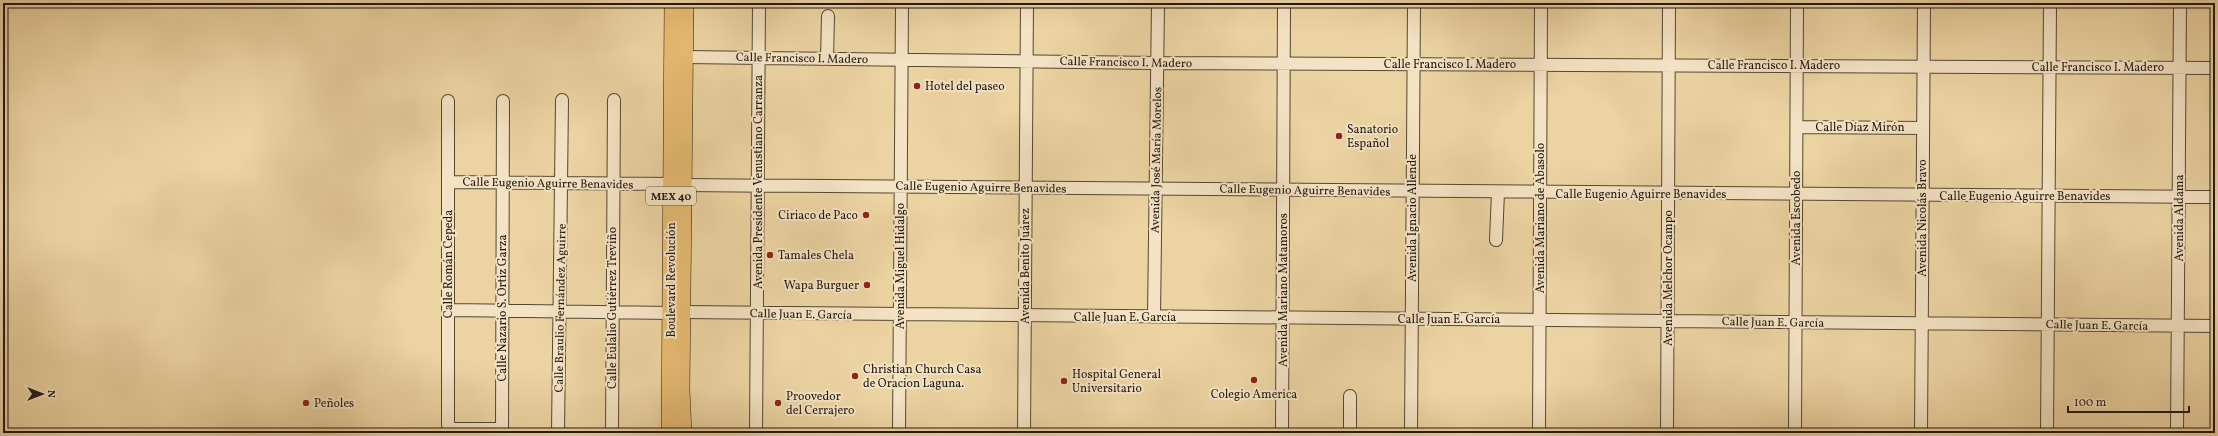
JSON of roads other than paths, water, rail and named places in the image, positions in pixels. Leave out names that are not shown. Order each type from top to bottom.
[{"type":"main road","name":"MEX 40","points":[[672,3],[678,184]]},
{"type":"main road","name":"MEX 40","points":[[676,313],[678,184],[685,57],[686,3]]},
{"type":"main road","name":"Boulevard Revolución","points":[[676,313],[676,390],[678,433]]},
{"type":"main road","name":"MEX 40","points":[[676,390],[684,433]]},
{"type":"main road","name":"Boulevard Revolución","points":[[669,433],[676,390]]},
{"type":"main road","name":"Boulevard Revolución","points":[[673,433],[676,390]]},
{"type":"street","name":"Avenida Presidente Venustiano Carranza","points":[[756,433],[759,3]]},
{"type":"street","name":"Avenida Miguel Hidalgo","points":[[899,433],[902,3]]},
{"type":"street","name":"Avenida Benito Juárez","points":[[1024,433],[1027,3]]},
{"type":"street","name":"Avenida José María Morelos","points":[[1154,317],[1158,3]]},
{"type":"street","name":"Avenida Mariano Matamoros","points":[[1282,433],[1284,3]]},
{"type":"street","name":"Avenida Ignacio Allende","points":[[1411,433],[1414,3]]},
{"type":"street","name":"Avenida Mariano de Abasolo","points":[[1539,433],[1541,3]]},
{"type":"street","name":"Avenida Melchor Ocampo","points":[[1667,433],[1669,3]]},
{"type":"street","name":"Avenida Escobedo","points":[[1795,433],[1797,3]]},
{"type":"street","name":"Avenida Nicolás Bravo","points":[[1921,433],[1924,3]]},
{"type":"street","points":[[2047,433],[2050,3]]},
{"type":"street","name":"Avenida Aldama","points":[[2177,433],[2180,3]]},
{"type":"street","points":[[827,59],[828,16]]},
{"type":"street","name":"Calle Francisco I. Madero","points":[[685,57],[1157,63],[2215,68]]},
{"type":"street","name":"Calle Braulio Fernández Aguirre","points":[[558,433],[562,100]]},
{"type":"street","name":"Calle Eulalio Gutiérrez Treviño","points":[[612,433],[612,184],[614,100]]},
{"type":"street","name":"Calle Román Cepeda","points":[[448,101],[449,427],[458,429],[502,431]]},
{"type":"street","name":"Calle Nazario S. Ortiz Garza","points":[[502,431],[503,101]]},
{"type":"street","name":"Calle Díaz Mirón","points":[[1797,127],[1923,128]]},
{"type":"street","name":"Calle Eugenio Aguirre Benavides","points":[[448,182],[1412,192],[2215,197]]},
{"type":"street","points":[[1496,240],[1498,192]]},
{"type":"street","name":"Calle Juan E. García","points":[[448,310],[2215,326]]},
{"type":"street","points":[[1350,396],[1350,433]]},
{"type":"place","name":"Hotel del paseo","points":[[917,86]]},
{"type":"place","name":"Sanatorio Español","points":[[1339,136]]},
{"type":"place","name":"Ciriaco de Paco","points":[[866,215]]},
{"type":"place","name":"Tamales Chela","points":[[770,255]]},
{"type":"place","name":"Wapa Burguer","points":[[867,285]]},
{"type":"place","name":"Christian Church Casa de Oracion Laguna.","points":[[855,376]]},
{"type":"place","name":"Colegio America","points":[[1254,380]]},
{"type":"place","name":"Hospital General Universitario","points":[[1064,381]]},
{"type":"place","name":"Peñoles","points":[[306,403]]},
{"type":"place","name":"Proovedor del Cerrajero","points":[[778,403]]}]
